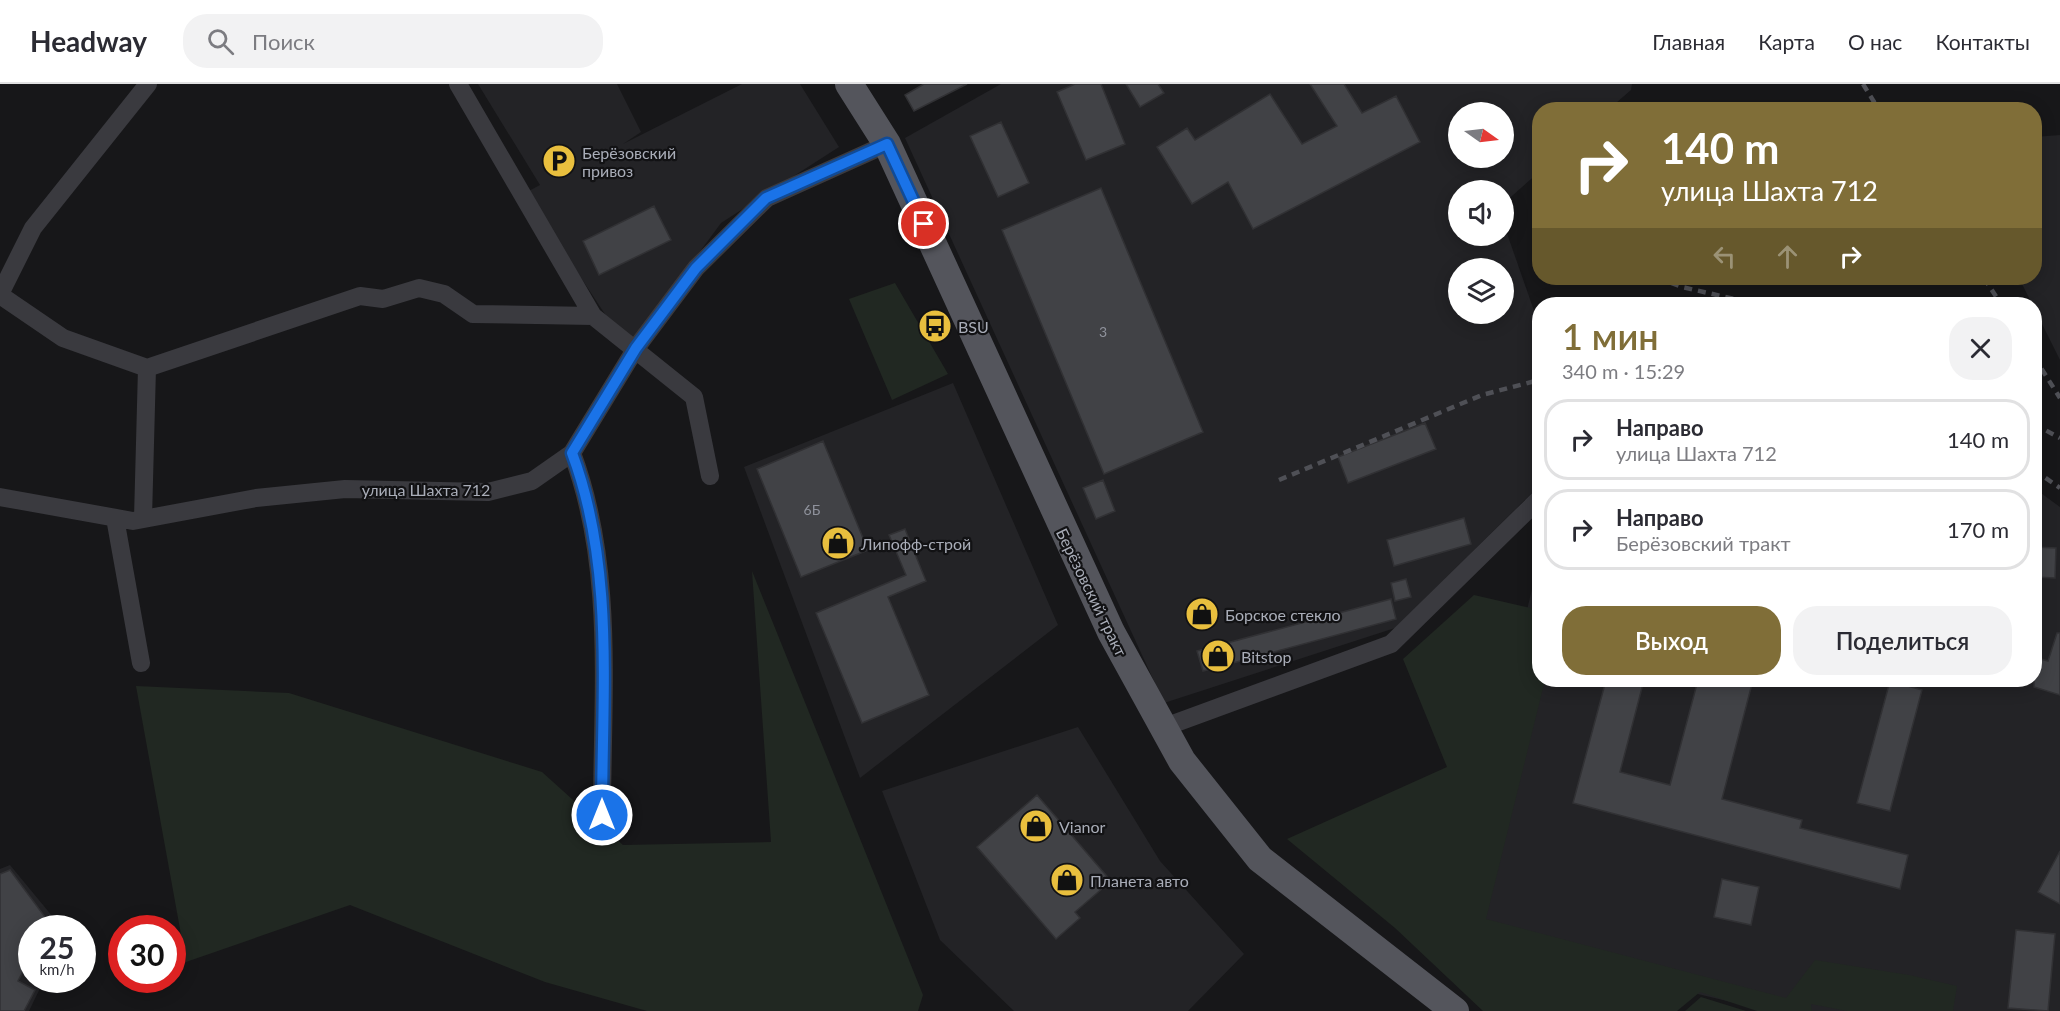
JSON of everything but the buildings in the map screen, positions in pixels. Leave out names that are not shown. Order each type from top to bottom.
[{"type":"main road","name":"Берёзовский тракт","points":[[849,84],[887,144],[1052,509],[1111,632],[1182,761],[1260,859],[1455,1011]]},
{"type":"street","points":[[148,84],[33,228],[0,294],[63,338],[147,368],[360,296],[383,299],[419,288],[444,294],[473,314],[593,316]]},
{"type":"street","points":[[458,84],[593,316],[636,348],[694,397],[710,476]]},
{"type":"street","name":"улица Шахта 712","points":[[0,497],[133,521],[191,512],[256,498],[345,489],[488,492],[532,481],[572,453],[636,348],[696,268],[766,198],[887,144]]},
{"type":"street","points":[[143,518],[147,368]]},
{"type":"street","points":[[572,453],[586,490],[603,595],[602,815]]},
{"type":"street","points":[[1162,728],[1391,644],[1532,506]]},
{"type":"street","points":[[116,518],[141,663]]},
{"type":"shaded area","points":[[478,84],[617,84],[641,132],[623,144],[742,84],[800,84],[839,147],[721,223],[628,349],[525,193],[540,185]]},
{"type":"shaded area","points":[[1001,84],[1632,84],[1631,90],[1617,102],[1532,102],[1532,178],[1514,194],[1514,180],[1448,180],[1448,246],[1511,246],[1532,305],[1532,493],[1395,628],[1164,703],[905,138]]},
{"type":"shaded area","points":[[2060,135],[2060,360],[2042,324],[2042,297],[2028,297],[2022,285],[2042,285],[2042,136]]},
{"type":"shaded area","points":[[895,283],[948,374],[892,400],[849,299]]},
{"type":"shaded area","points":[[953,383],[1058,625],[860,778],[744,467]]},
{"type":"shaded area","points":[[2042,494],[2060,507],[2060,1011],[1769,1011],[1451,935],[1532,589],[1532,687],[2042,687]]},
{"type":"shaded area","points":[[752,571],[923,995],[918,1011],[647,1011],[545,982],[350,905],[186,962],[186,915],[177,915],[136,686],[289,693],[542,772],[623,845],[771,842]]},
{"type":"shaded area","points":[[1474,595],[1532,608],[1532,687],[1543,687],[1486,919],[1786,998],[1815,960],[1909,975],[1957,986],[1953,1011],[1847,1011],[1811,1004],[1812,1011],[1757,1011],[1700,992],[1677,1011],[1483,1011],[1395,928],[1287,839],[1447,767],[1403,659]]},
{"type":"shaded area","points":[[1078,727],[1160,861],[1244,954],[1188,1011],[1014,1011],[940,940],[882,791]]},
{"type":"shaded area","points":[[10,865],[51,915],[18,915],[18,993],[38,993],[29,1011],[0,1011],[0,869]]},
{"type":"shaded area","points":[[1701,997],[1746,1011],[1685,1011]]},
{"type":"railway","points":[[1863,84],[1874,102]]},
{"type":"railway","points":[[1677,285],[1726,297]]},
{"type":"railway","points":[[1989,285],[1996,297]]},
{"type":"railway","points":[[2042,370],[2060,398]]},
{"type":"railway","points":[[1279,480],[1482,395],[1532,382]]},
{"type":"railway","points":[[2042,428],[2060,438]]},
{"type":"railway","points":[[2042,476],[2060,488]]},
{"type":"place","name":"Берёзовский привоз","points":[[559,161]]},
{"type":"place","name":"BSU","points":[[935,326]]},
{"type":"place","name":"Липофф-строй","points":[[838,543]]},
{"type":"place","name":"Борское стекло","points":[[1202,614]]},
{"type":"place","name":"Bitstop","points":[[1218,656]]},
{"type":"place","name":"Vianor","points":[[1036,826]]},
{"type":"place","name":"Планета авто","points":[[1067,880]]},
{"type":"route","points":[[602,815],[603,595],[586,490],[572,453],[636,348],[696,268],[766,198],[795,187],[851,158],[887,144],[924,224]]}]
